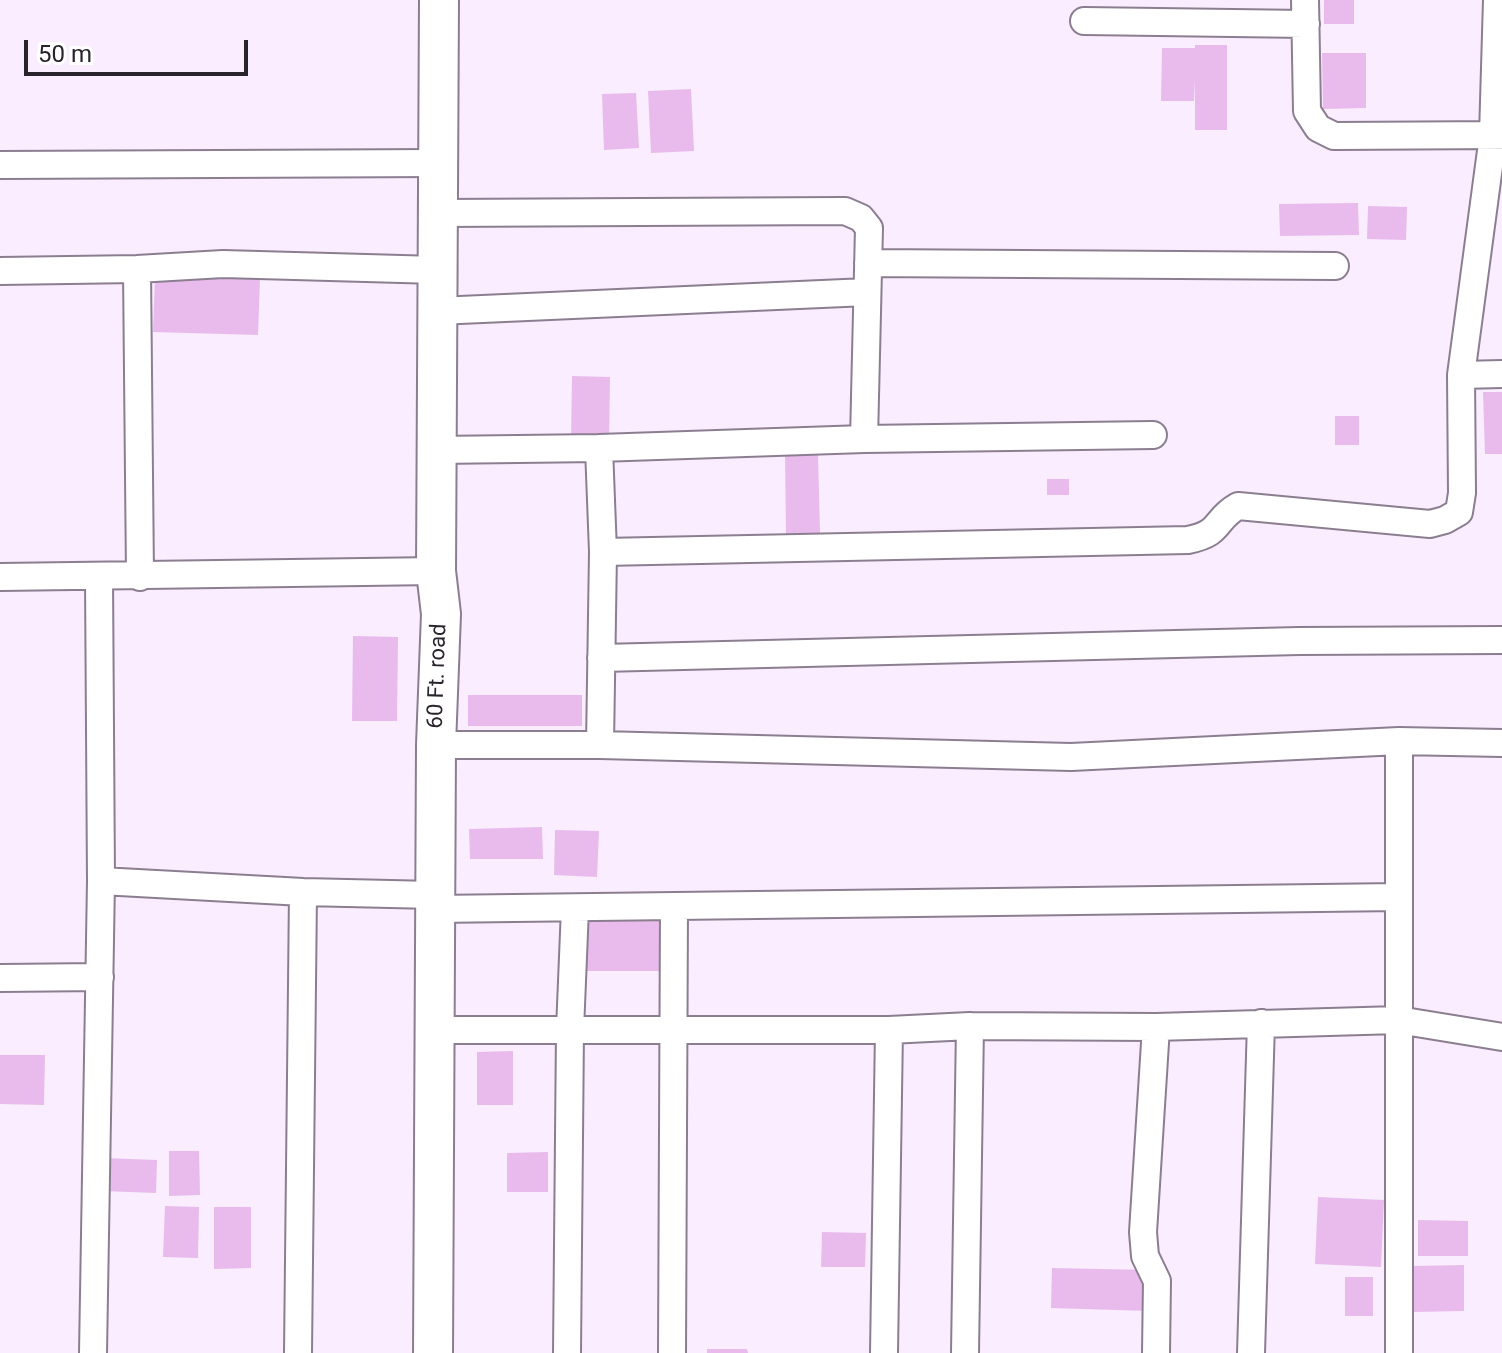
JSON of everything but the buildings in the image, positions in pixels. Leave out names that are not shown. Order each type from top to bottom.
[{"type":"street","name":"60 Ft. road","points":[[433,1353],[434,902],[441,614],[436,571],[439,0]]},
{"type":"street","points":[[603,552],[1188,540],[1204,537],[1215,530],[1227,512],[1238,506],[1430,524],[1459,512],[1462,493],[1461,375],[1498,136],[1497,0]]},
{"type":"street","points":[[1084,21],[1306,12],[1307,111],[1318,128],[1334,136],[1498,136]]},
{"type":"street","points":[[0,165],[438,163]]},
{"type":"street","points":[[438,213],[845,211],[861,218],[869,228],[864,439]]},
{"type":"street","points":[[868,263],[1335,266]]},
{"type":"street","points":[[0,271],[223,264],[437,270]]},
{"type":"street","points":[[137,269],[140,577]]},
{"type":"street","points":[[437,311],[867,292]]},
{"type":"street","points":[[1461,375],[1502,374]]},
{"type":"street","points":[[436,450],[1153,435]]},
{"type":"street","points":[[599,448],[603,552],[600,745]]},
{"type":"street","points":[[0,577],[436,571]]},
{"type":"street","points":[[93,1353],[101,881],[99,577]]},
{"type":"street","points":[[601,658],[1299,641],[1502,640]]},
{"type":"street","points":[[436,745],[600,745],[1071,757],[1399,741],[1502,743]]},
{"type":"street","points":[[1399,741],[1399,1353]]},
{"type":"street","points":[[101,881],[575,908],[1399,897]]},
{"type":"street","points":[[298,1353],[303,892]]},
{"type":"street","points":[[567,1353],[570,1030],[575,908]]},
{"type":"street","points":[[672,1353],[674,908]]},
{"type":"street","points":[[0,978],[100,977]]},
{"type":"street","points":[[435,1030],[889,1030],[970,1026],[1156,1027],[1398,1020],[1502,1037]]},
{"type":"street","points":[[1251,1353],[1261,1023]]},
{"type":"street","points":[[965,1353],[970,1026]]},
{"type":"street","points":[[1156,1027],[1143,1232],[1145,1256],[1157,1281],[1156,1353]]},
{"type":"street","points":[[884,1353],[889,1030]]}]
